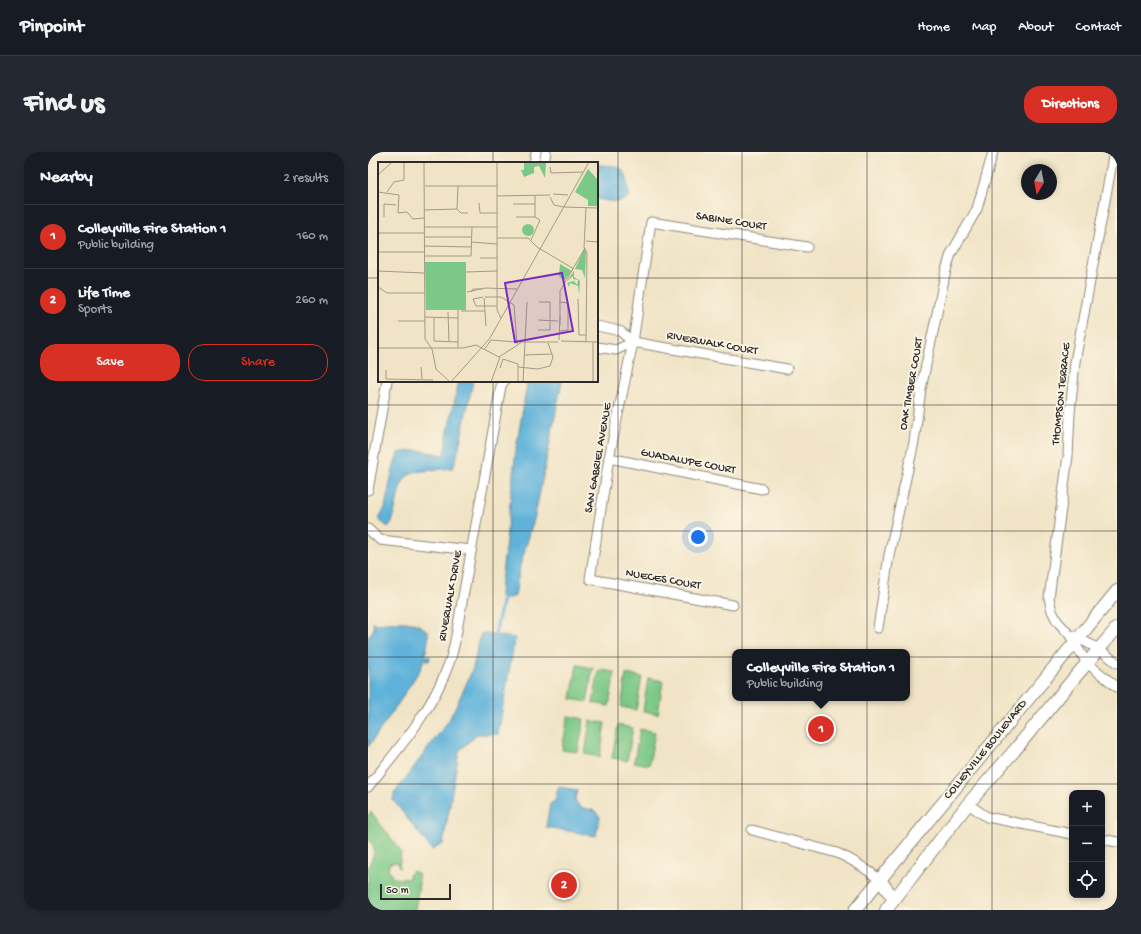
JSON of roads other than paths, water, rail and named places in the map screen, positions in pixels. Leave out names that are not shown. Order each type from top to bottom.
[{"type":"main road","name":"COLLEYVILLE BOULEVARD","points":[[855,910],[954,790],[1074,638],[1117,591]]},
{"type":"main road","name":"COLLEYVILLE BOULEVARD","points":[[886,910],[968,804],[1117,628]]},
{"type":"main road","points":[[954,790],[968,804]]},
{"type":"main road","points":[[880,880],[894,899]]},
{"type":"street","points":[[534,162],[536,152]]},
{"type":"street","points":[[544,162],[546,152]]},
{"type":"street","name":"OAK TIMBER COURT","points":[[878,628],[889,555],[914,442],[921,388],[946,270],[951,254],[977,209],[993,152]]},
{"type":"street","name":"THOMPSON TERRACE","points":[[1074,638],[1055,618],[1048,598],[1068,456],[1075,362],[1114,152]]},
{"type":"street","name":"SABINE COURT","points":[[651,222],[807,247]]},
{"type":"street","name":"SAN GABRIEL AVENUE","points":[[590,579],[609,458],[633,342],[651,222]]},
{"type":"street","name":"RIVERWALK COURT","points":[[598,326],[620,331],[633,342],[787,369]]},
{"type":"street","points":[[598,347],[616,350],[633,342]]},
{"type":"street","points":[[368,490],[387,382]]},
{"type":"street","name":"RIVERWALK DRIVE","points":[[368,788],[416,726],[436,695],[454,648],[502,383]]},
{"type":"street","name":"GUADALUPE COURT","points":[[609,458],[762,489]]},
{"type":"street","points":[[368,528],[380,540],[471,550]]},
{"type":"street","name":"NUECES COURT","points":[[590,579],[732,605]]},
{"type":"street","points":[[1074,638],[1099,649],[1117,663]]},
{"type":"street","points":[[1074,638],[1087,663],[1117,687]]},
{"type":"street","points":[[968,804],[987,817],[1069,833]]},
{"type":"street","points":[[752,830],[837,853],[862,867],[880,880]]},
{"type":"street","points":[[1105,840],[1117,842]]},
{"type":"water","points":[[598,165],[615,166],[622,170],[627,179],[630,195],[623,200],[611,201],[598,199]]},
{"type":"water","points":[[459,382],[473,382],[457,456],[453,468],[413,472],[405,478],[400,488],[392,522],[388,527],[378,519],[385,508],[392,473],[398,453],[417,450],[444,455]]},
{"type":"water","points":[[524,382],[562,382],[535,516],[520,566],[515,596],[505,599],[500,597],[501,582],[516,448],[527,385]]},
{"type":"water","points":[[374,622],[377,624],[404,622],[423,628],[428,632],[428,644],[425,655],[430,657],[429,661],[424,659],[421,668],[368,747],[368,637],[374,629]]},
{"type":"water","points":[[481,633],[515,638],[498,734],[477,734],[459,751],[443,844],[432,850],[393,800],[394,794],[449,720],[473,668]]},
{"type":"water","points":[[558,787],[577,790],[575,800],[580,807],[595,811],[600,817],[596,836],[546,827],[550,804],[555,801]]},
{"type":"waterway","points":[[495,635],[503,598]]},
{"type":"place","name":"Colleyville Fire Station 1","points":[[821,729]]},
{"type":"place","name":"Life Time","points":[[564,885]]}]
